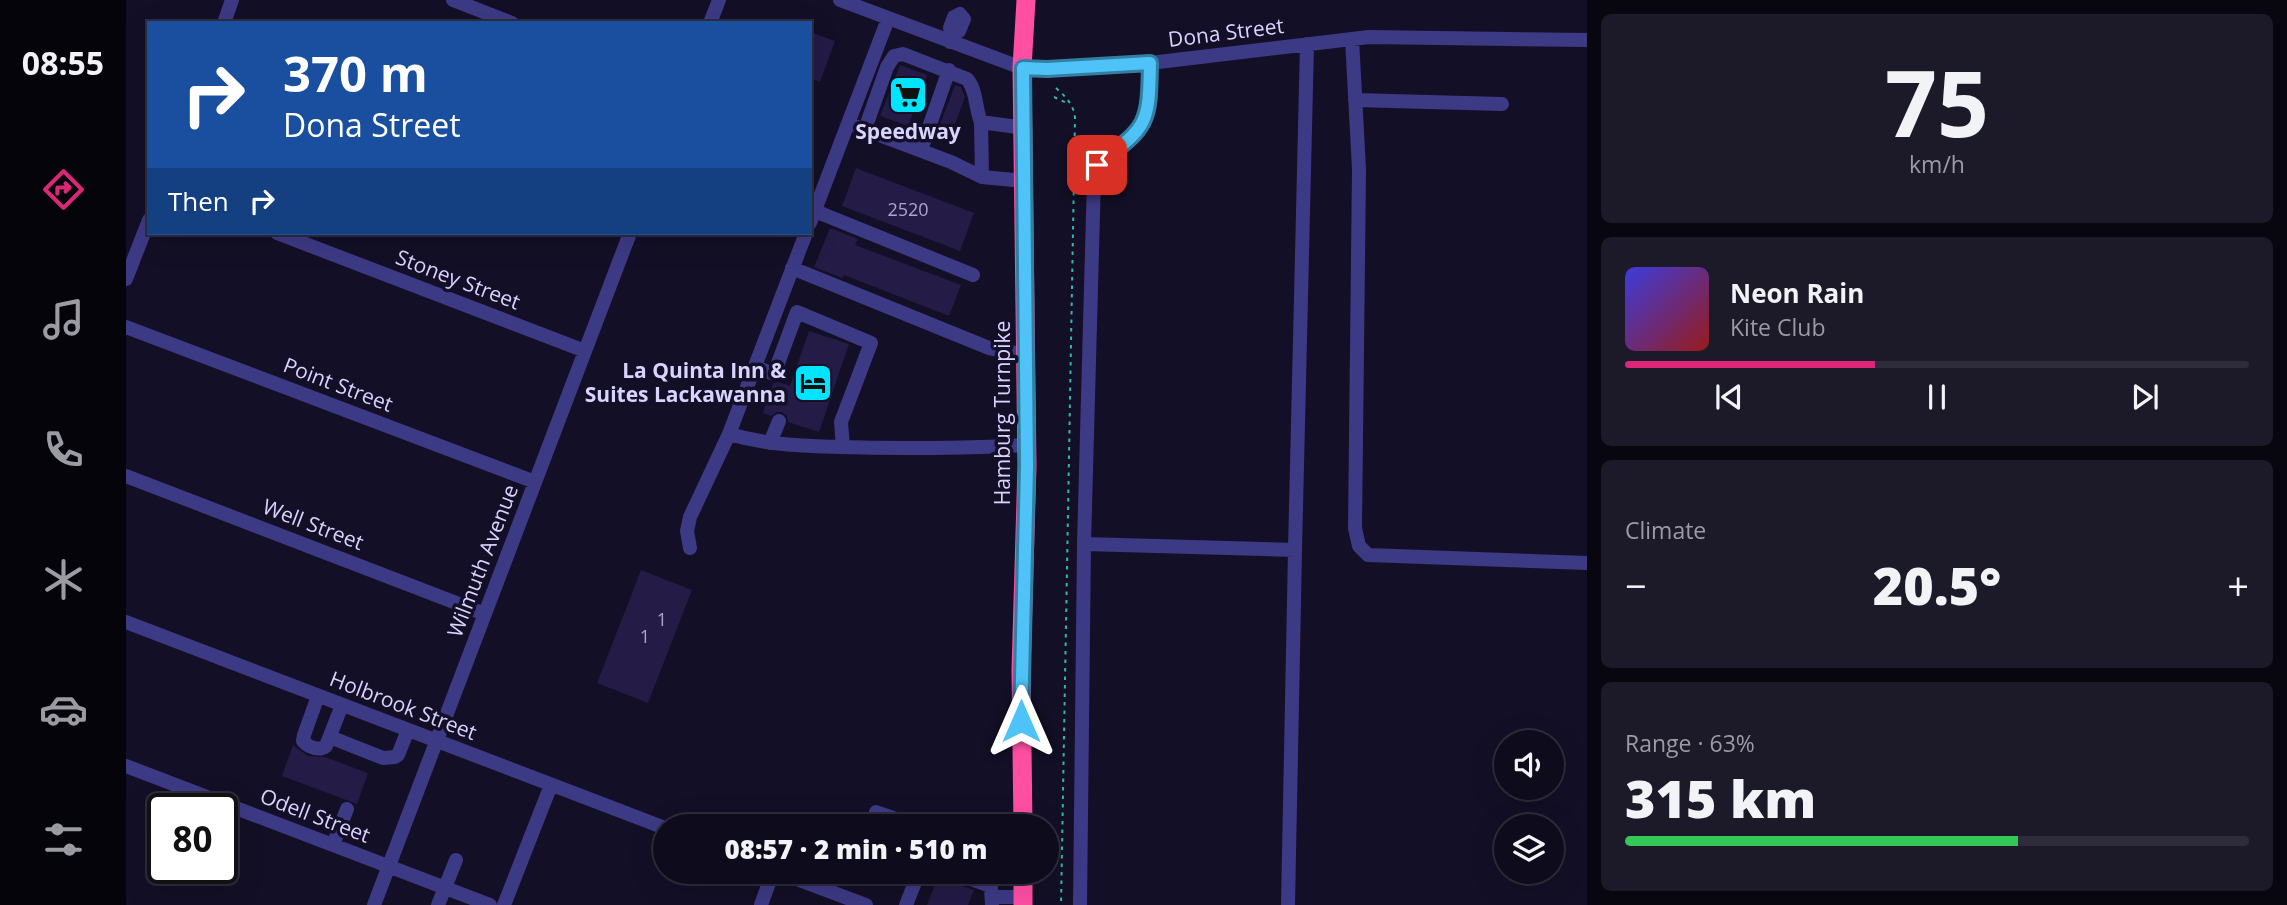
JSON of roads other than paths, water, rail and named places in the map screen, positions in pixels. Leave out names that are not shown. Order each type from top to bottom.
[{"type":"highway","name":"Hamburg Turnpike","points":[[1023,814],[1021,670],[1027,445],[1023,68],[1026,0]]},
{"type":"street","points":[[224,21],[232,0]]},
{"type":"street","points":[[711,21],[719,0]]},
{"type":"street","name":"Dona Street","points":[[839,0],[860,4],[888,19],[923,32],[951,38],[1023,68],[1150,63],[1369,37],[1587,40]]},
{"type":"street","points":[[459,1],[507,21]]},
{"type":"street","points":[[951,38],[959,31],[964,19],[961,7]]},
{"type":"street","points":[[888,19],[813,217],[973,275]]},
{"type":"street","points":[[915,58],[923,32]]},
{"type":"street","points":[[1352,38],[1359,182],[1355,528],[1359,546],[1368,555],[1587,563]]},
{"type":"street","points":[[1288,905],[1307,44]]},
{"type":"street","points":[[865,129],[894,56],[902,54],[949,70],[971,83],[975,108],[981,122],[982,177]]},
{"type":"street","points":[[1080,905],[1084,544],[1094,177],[1097,165],[1135,135],[1147,117],[1150,102],[1150,63]]},
{"type":"street","points":[[921,150],[949,70]]},
{"type":"street","points":[[1355,100],[1502,104]]},
{"type":"street","points":[[981,122],[1024,128]]},
{"type":"street","points":[[848,123],[921,150],[982,177],[1025,181]]},
{"type":"street","points":[[126,279],[147,225]]},
{"type":"street","name":"Stoney Street","points":[[282,235],[585,351]]},
{"type":"street","name":"Wilmuth Avenue","points":[[374,905],[630,235]]},
{"type":"street","points":[[690,548],[687,530],[690,517],[729,434],[805,235]]},
{"type":"street","points":[[792,268],[989,348],[1026,355]]},
{"type":"street","points":[[755,367],[774,374],[797,312],[871,343],[841,422],[843,447]]},
{"type":"street","name":"Point Street","points":[[126,327],[535,482]]},
{"type":"street","points":[[770,443],[779,421]]},
{"type":"street","points":[[729,434],[756,442],[916,450],[1027,445]]},
{"type":"street","name":"Well Street","points":[[126,476],[485,614]]},
{"type":"street","points":[[1084,544],[1295,550]]},
{"type":"street","name":"Holbrook Street","points":[[126,622],[653,823]]},
{"type":"street","points":[[318,696],[303,741],[306,744],[323,748],[342,705]]},
{"type":"street","points":[[330,737],[388,758],[398,755],[408,730]]},
{"type":"street","name":"Odell Street","points":[[126,766],[489,905]]},
{"type":"street","points":[[504,905],[551,785]]},
{"type":"street","points":[[333,845],[347,809]]},
{"type":"street","points":[[876,812],[882,814]]},
{"type":"street","points":[[438,905],[456,860]]},
{"type":"street","points":[[761,905],[771,884]]},
{"type":"street","points":[[809,884],[866,905]]},
{"type":"street","points":[[906,905],[914,884]]},
{"type":"street","points":[[991,895],[1023,901]]},
{"type":"place","name":"Speedway","points":[[908,95]]},
{"type":"place","name":"La Quinta Inn & Suites Lackawanna","points":[[813,383]]}]
